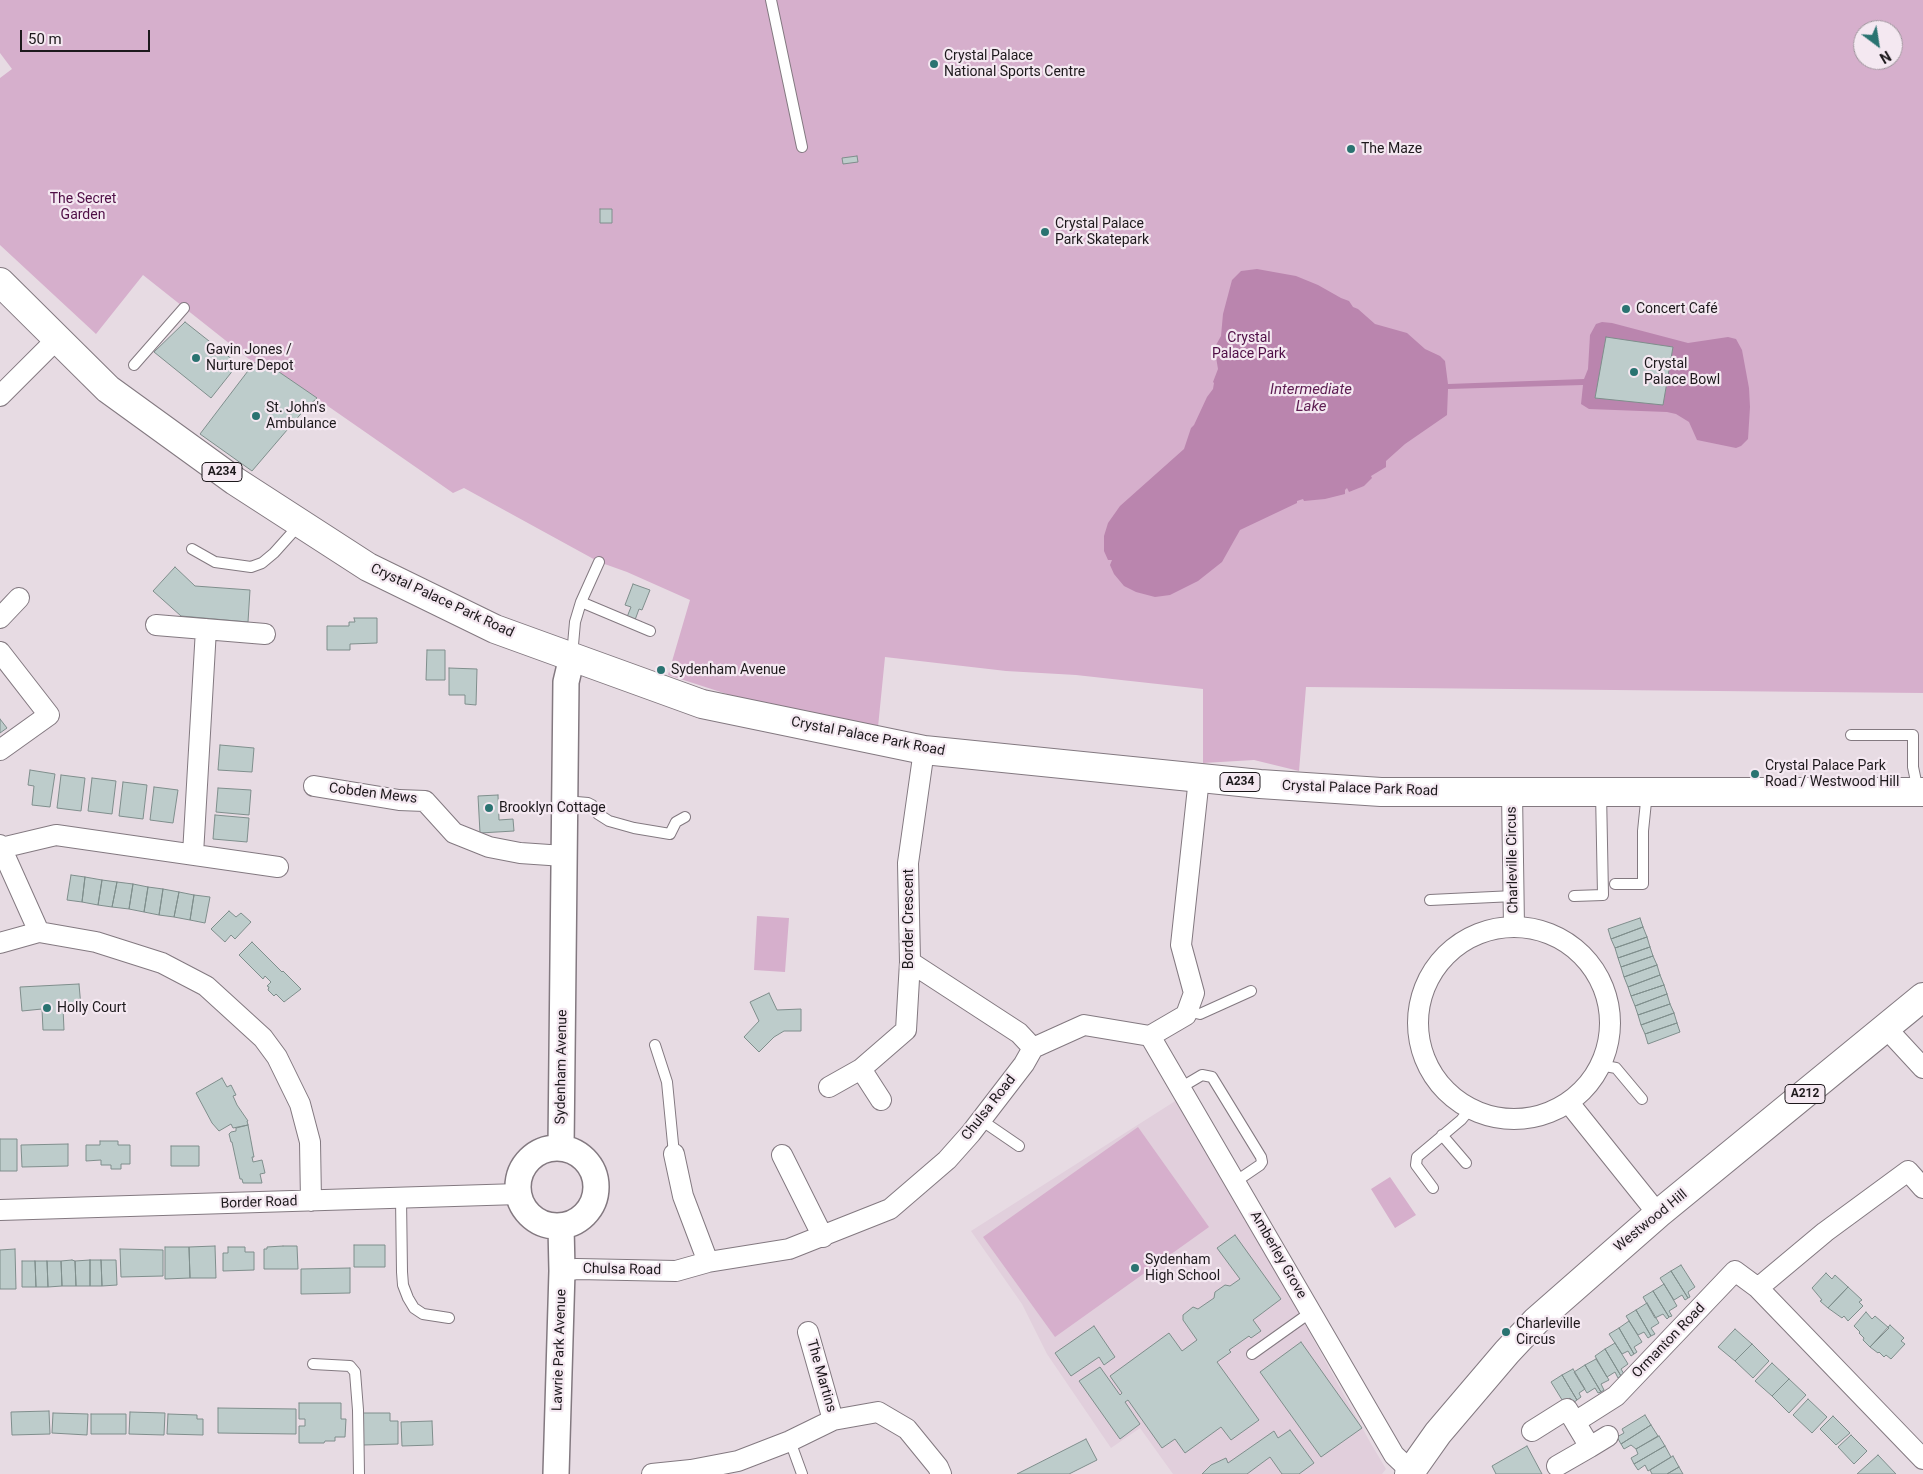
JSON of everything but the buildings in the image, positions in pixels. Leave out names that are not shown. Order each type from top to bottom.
[{"type":"main road","name":"Crystal Palace Park Road","points":[[0,282],[108,388],[235,481],[377,572],[495,629],[702,704],[924,750],[1260,784],[1381,792],[1921,792]]},
{"type":"main road","name":"Westwood Hill","points":[[1411,1473],[1438,1432],[1536,1321],[1658,1214],[1923,997]]},
{"type":"street","points":[[0,396],[57,339]]},
{"type":"street","points":[[0,618],[19,598]]},
{"type":"street","points":[[156,625],[265,634]]},
{"type":"street","points":[[193,854],[206,629]]},
{"type":"street","points":[[0,652],[49,714],[0,750]]},
{"type":"street","name":"Sydenham Avenue","points":[[562,1148],[566,682],[572,657]]},
{"type":"street","name":"Border Crescent","points":[[828,1087],[861,1069],[906,1030],[910,962],[908,863],[924,750]]},
{"type":"street","points":[[910,962],[1019,1033],[1032,1048],[1084,1025],[1150,1036],[1186,1015],[1194,993],[1181,945],[1198,778]]},
{"type":"street","name":"Cobden Mews","points":[[314,786],[399,800],[425,801],[454,833],[488,847],[520,853],[564,856]]},
{"type":"street","name":"Charleville Circus","points":[[1512,793],[1514,927]]},
{"type":"street","points":[[39,932],[1,846],[56,835],[278,867]]},
{"type":"street","name":"Charleville Circus","points":[[1514,927],[1547,932],[1566,942],[1590,964],[1603,986],[1609,1007],[1610,1032],[1600,1065],[1586,1087],[1569,1103],[1541,1115],[1507,1119],[1483,1114],[1470,1108],[1443,1088],[1431,1072],[1420,1045],[1419,1006],[1426,983],[1439,963],[1469,938],[1491,929],[1514,927]]},
{"type":"street","points":[[0,943],[39,932],[96,942],[162,963],[206,986],[263,1038],[277,1056],[300,1104],[310,1142],[311,1201]]},
{"type":"street","points":[[1886,1028],[1923,1068]]},
{"type":"street","name":"Amberley Grove","points":[[1150,1036],[1394,1455],[1411,1473]]},
{"type":"street","name":"Chulsa Road","points":[[562,1271],[577,1269],[674,1271],[708,1262],[789,1249],[890,1210],[947,1160],[1024,1064],[1032,1048]]},
{"type":"street","points":[[861,1069],[881,1100]]},
{"type":"street","points":[[1569,1103],[1658,1214]]},
{"type":"street","points":[[551,1148],[562,1148],[580,1156],[588,1163],[594,1177],[595,1192],[587,1211],[580,1218],[560,1226],[540,1222],[531,1216],[524,1208],[519,1194],[520,1174],[529,1161],[541,1151],[551,1148]]},
{"type":"street","points":[[674,1154],[683,1196],[708,1262]]},
{"type":"street","points":[[782,1155],[823,1237]]},
{"type":"street","points":[[1758,1288],[1825,1232],[1908,1171],[1923,1188]]},
{"type":"street","name":"Border Road","points":[[0,1210],[519,1194]]},
{"type":"street","name":"Lawrie Park Avenue","points":[[556,1474],[562,1271],[560,1226]]},
{"type":"street","name":"Ormanton Road","points":[[1575,1422],[1616,1396],[1735,1272],[1758,1288],[1923,1459]]},
{"type":"street","name":"The Martins","points":[[808,1332],[833,1420]]},
{"type":"street","points":[[1532,1430],[1567,1409],[1590,1447]]},
{"type":"street","points":[[652,1474],[691,1470],[738,1461],[790,1441],[833,1420],[878,1412],[907,1429],[938,1466],[941,1474]]},
{"type":"street","points":[[1557,1466],[1608,1436]]},
{"type":"lane","points":[[771,0],[802,147]]},
{"type":"lane","points":[[134,365],[184,308]]},
{"type":"lane","points":[[192,549],[215,562],[251,566],[262,562],[274,553],[300,524]]},
{"type":"lane","points":[[572,657],[575,622],[581,602],[599,562]]},
{"type":"lane","points":[[581,602],[650,631]]},
{"type":"lane","points":[[1851,734],[1912,735],[1913,766],[1921,792]]},
{"type":"lane","points":[[1574,896],[1603,895],[1601,791]]},
{"type":"lane","points":[[1615,884],[1643,884],[1647,791]]},
{"type":"lane","points":[[565,801],[588,803],[592,805],[598,814],[609,821],[634,828],[670,834],[676,822],[685,817]]},
{"type":"lane","points":[[1430,900],[1514,896]]},
{"type":"lane","points":[[1187,1011],[1200,1014],[1251,991]]},
{"type":"lane","points":[[655,1046],[667,1082],[674,1154]]},
{"type":"lane","points":[[1600,1065],[1616,1068],[1642,1099]]},
{"type":"lane","points":[[1180,1088],[1202,1075],[1212,1077],[1261,1157],[1262,1162],[1260,1165],[1235,1182]]},
{"type":"lane","points":[[1433,1188],[1416,1165],[1417,1157],[1461,1120],[1470,1108]]},
{"type":"lane","points":[[981,1120],[1019,1146]]},
{"type":"lane","points":[[1442,1135],[1466,1163]]},
{"type":"lane","points":[[401,1198],[402,1272],[403,1285],[408,1298],[414,1308],[423,1314],[449,1318]]},
{"type":"lane","points":[[1252,1354],[1311,1312]]},
{"type":"lane","points":[[313,1364],[350,1366],[356,1372],[359,1474]]},
{"type":"lane","points":[[790,1441],[802,1474]]},
{"type":"shaded area","name":"Sydenham High School","points":[[1180,1098],[1386,1469],[1382,1474],[1173,1474],[1140,1428],[1111,1448],[1047,1354],[1022,1304],[971,1231]]},
{"type":"green space","name":"Crystal Palace Park","points":[[0,0],[1923,0],[1923,693],[1306,687],[1299,771],[1254,760],[1203,763],[1203,689],[1076,675],[1006,671],[885,657],[878,727],[730,695],[668,675],[690,600],[627,572],[599,562],[464,488],[453,493],[263,361],[254,363],[143,275],[96,334],[0,245],[0,78],[12,69],[0,53]]},
{"type":"green space","points":[[757,916],[789,918],[785,972],[754,970]]},
{"type":"green space","points":[[1138,1127],[1209,1227],[1055,1337],[983,1237]]},
{"type":"green space","points":[[1390,1177],[1416,1215],[1395,1228],[1371,1189]]},
{"type":"water","name":"Intermediate Lake","points":[[1257,269],[1296,276],[1318,285],[1349,301],[1353,307],[1375,324],[1407,333],[1425,349],[1440,356],[1445,361],[1448,384],[1584,379],[1588,369],[1590,335],[1596,324],[1602,322],[1688,343],[1728,337],[1736,339],[1742,350],[1749,388],[1748,439],[1736,448],[1697,440],[1689,422],[1676,414],[1667,412],[1589,409],[1581,404],[1583,385],[1448,389],[1447,415],[1405,444],[1386,461],[1386,467],[1371,476],[1372,478],[1364,486],[1349,492],[1347,488],[1345,494],[1325,499],[1304,501],[1303,499],[1297,501],[1297,503],[1240,530],[1222,562],[1198,581],[1170,595],[1155,597],[1136,592],[1124,586],[1114,574],[1110,565],[1112,560],[1108,560],[1104,551],[1104,536],[1108,523],[1120,506],[1184,449],[1191,428],[1213,389],[1213,382],[1218,369],[1216,357],[1218,350],[1216,345],[1221,336],[1223,314],[1232,280],[1241,271]]},
{"type":"place","name":"Crystal Palace National Sports Centre","points":[[934,64]]},
{"type":"place","name":"The Maze","points":[[1351,149]]},
{"type":"place","name":"Crystal Palace Park Skatepark","points":[[1045,232]]},
{"type":"place","name":"Concert Café","points":[[1626,309]]},
{"type":"place","name":"Gavin Jones / Nurture Depot","points":[[196,358]]},
{"type":"place","name":"Crystal Palace Bowl","points":[[1634,372]]},
{"type":"place","name":"St. John's Ambulance","points":[[256,416]]},
{"type":"place","name":"Sydenham Avenue","points":[[661,670]]},
{"type":"place","name":"Crystal Palace Park Road / Westwood Hill","points":[[1755,774]]},
{"type":"place","name":"Brooklyn Cottage","points":[[489,808]]},
{"type":"place","name":"Holly Court","points":[[47,1008]]},
{"type":"place","name":"Sydenham High School","points":[[1135,1268]]},
{"type":"place","name":"Charleville Circus","points":[[1506,1332]]},
{"type":"park label","name":"The Secret Garden","points":[[83,207]]}]
